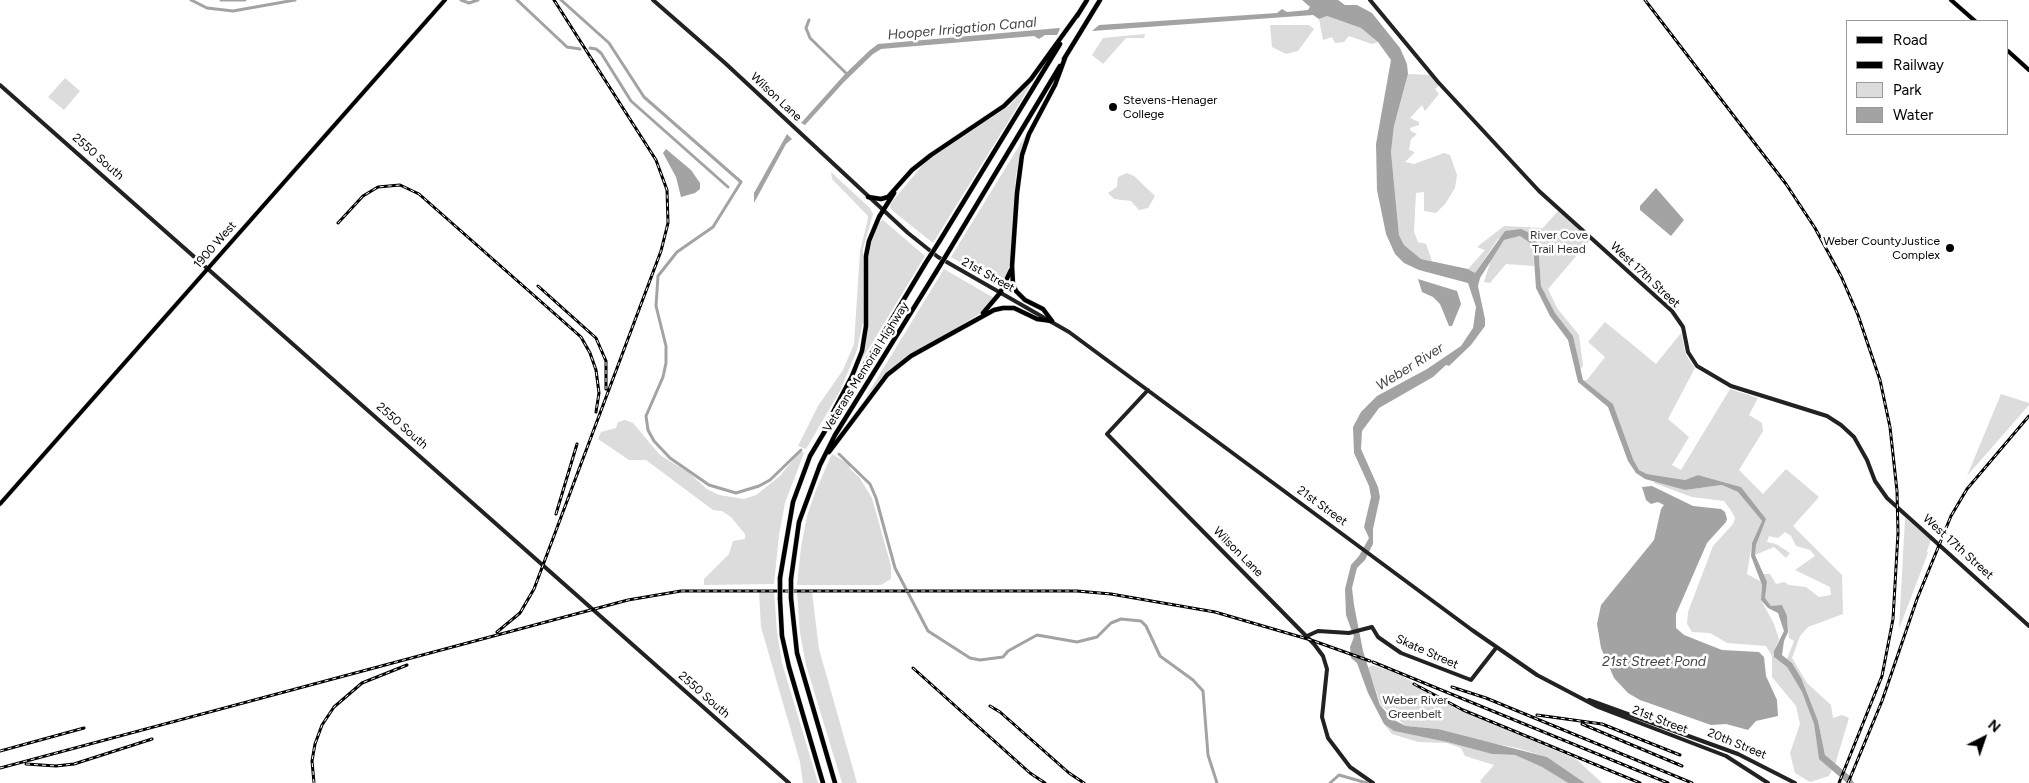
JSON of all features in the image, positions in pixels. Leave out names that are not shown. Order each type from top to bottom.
[{"type":"highway","name":"Veterans Memorial Highway","points":[[823,783],[789,667],[782,636],[780,578],[792,502],[810,456],[828,424],[1087,0]]},
{"type":"highway","name":"Veterans Memorial Highway","points":[[835,783],[796,653],[791,579],[799,522],[820,465],[835,435],[1100,0]]},
{"type":"highway","points":[[828,424],[862,351],[866,326],[866,256],[872,232],[883,211],[898,187],[912,170],[931,155],[992,115],[1020,92],[1078,14]]},
{"type":"highway","points":[[1052,321],[1042,309],[1026,300],[1016,291],[1013,284],[1012,266],[1017,193],[1022,155],[1029,134],[1055,84],[1065,58]]},
{"type":"highway","points":[[868,197],[885,198],[898,187]]},
{"type":"highway","points":[[974,320],[990,307],[1000,293],[1012,266]]},
{"type":"highway","points":[[820,465],[887,375],[911,356],[994,310],[1008,308],[1019,310],[1038,319],[1052,321]]},
{"type":"main road","name":"1900 West","points":[[0,504],[445,0]]},
{"type":"main road","name":"Wilson Lane","points":[[653,0],[725,63],[883,211]]},
{"type":"main road","name":"West 17th Street","points":[[1370,0],[1438,82],[1539,191],[1672,311],[1683,327],[1688,352],[1697,366],[1731,386],[1827,416],[1841,425],[1854,437],[1876,481],[1887,498],[2029,626]]},
{"type":"main road","points":[[1951,0],[1973,20]]},
{"type":"main road","points":[[2009,52],[2029,70]]},
{"type":"main road","name":"2550 South","points":[[0,85],[789,783]]},
{"type":"main road","name":"21st Street","points":[[883,211],[938,257],[1052,321],[1496,648],[1537,675],[1598,707],[1726,756],[1767,782]]},
{"type":"main road","name":"Wilson Lane","points":[[1148,390],[1107,434],[1307,636],[1323,656],[1327,670],[1322,718],[1328,738],[1345,762],[1373,783]]},
{"type":"main road","name":"Skate Street","points":[[1307,636],[1318,631],[1349,633],[1372,627],[1378,637],[1401,653],[1472,680],[1496,648]]},
{"type":"main road","name":"20th Street","points":[[1585,699],[1600,702],[1738,754],[1796,783]]},
{"type":"green space","points":[[1327,16],[1361,28],[1378,42],[1372,44],[1349,36],[1344,42],[1335,43],[1332,37],[1323,40],[1319,19]]},
{"type":"green space","points":[[1270,25],[1309,25],[1314,29],[1298,51],[1286,54],[1272,47]]},
{"type":"green space","points":[[1145,34],[1144,38],[1126,38],[1103,64],[1092,55],[1103,38]]},
{"type":"green space","points":[[1037,73],[933,243],[893,211],[890,207],[891,203],[926,161],[1009,106]]},
{"type":"green space","points":[[1408,74],[1430,75],[1439,85],[1435,89],[1439,94],[1425,111],[1422,105],[1410,118],[1419,122],[1419,125],[1410,128],[1411,131],[1417,134],[1411,139],[1409,150],[1415,152],[1405,162],[1414,164],[1444,153],[1450,155],[1457,175],[1455,188],[1445,204],[1436,213],[1424,211],[1424,192],[1416,193],[1414,232],[1418,242],[1426,244],[1432,261],[1421,259],[1404,245],[1399,235],[1391,152],[1394,126]]},
{"type":"green space","points":[[65,78],[80,91],[64,110],[48,97]]},
{"type":"green space","points":[[1027,133],[1016,174],[1010,264],[1000,286],[951,257]]},
{"type":"green space","points":[[831,172],[870,208],[873,214],[863,249],[863,322],[857,350],[840,391],[806,449],[798,446],[818,406],[843,370],[854,344],[860,251],[868,216],[832,179]]},
{"type":"green space","points":[[1127,173],[1134,176],[1155,196],[1148,208],[1139,210],[1131,201],[1114,199],[1108,193],[1117,187],[1118,177]]},
{"type":"green space","name":"River Cove Trail Head","points":[[1558,211],[1590,240],[1548,289],[1557,308],[1579,335],[1583,366],[1580,369],[1573,336],[1555,313],[1541,286],[1538,243],[1532,234],[1498,239],[1475,273],[1468,269],[1485,250],[1477,247],[1504,226],[1543,228]]},
{"type":"green space","points":[[883,220],[925,256],[860,363],[867,331],[869,248],[878,223]]},
{"type":"green space","points":[[1520,236],[1533,245],[1534,266],[1506,264],[1490,283],[1484,282],[1491,260],[1504,240]]},
{"type":"green space","points":[[944,269],[994,298],[981,313],[898,363],[881,379],[864,400]]},
{"type":"green space","points":[[1605,322],[1656,364],[1681,333],[1686,355],[1695,368],[1668,419],[1689,437],[1672,465],[1681,470],[1730,389],[1758,398],[1749,415],[1762,423],[1763,431],[1739,470],[1763,494],[1786,469],[1819,497],[1793,526],[1842,575],[1843,614],[1808,627],[1800,636],[1792,658],[1807,683],[1831,705],[1833,718],[1842,715],[1849,718],[1835,765],[1825,755],[1818,721],[1792,663],[1787,659],[1794,641],[1789,638],[1787,616],[1771,606],[1765,598],[1767,582],[1762,574],[1770,574],[1776,584],[1784,582],[1789,585],[1806,587],[1819,597],[1831,595],[1830,587],[1795,570],[1815,556],[1810,550],[1796,546],[1791,536],[1785,532],[1778,538],[1769,536],[1767,542],[1776,544],[1790,553],[1786,558],[1774,547],[1755,555],[1756,545],[1765,519],[1741,487],[1698,475],[1685,480],[1647,474],[1639,470],[1633,459],[1613,404],[1583,380],[1587,380],[1605,357],[1588,342]]},
{"type":"green space","points":[[2001,394],[2029,403],[2029,405],[1967,476]]},
{"type":"green space","points":[[625,420],[633,423],[660,455],[689,473],[707,489],[719,495],[744,499],[756,495],[780,476],[800,451],[804,453],[785,503],[779,535],[774,584],[704,585],[704,579],[729,554],[733,541],[745,539],[745,534],[731,517],[722,511],[713,510],[646,460],[629,460],[598,439],[601,432],[616,428],[618,422]]},
{"type":"green space","points":[[832,454],[849,464],[850,469],[859,477],[872,498],[891,566],[891,579],[881,585],[797,585],[807,516]]},
{"type":"green space","points":[[1656,480],[1685,490],[1722,485],[1738,492],[1762,521],[1752,543],[1747,574],[1760,581],[1762,585],[1761,600],[1774,624],[1779,639],[1774,651],[1774,657],[1787,667],[1802,692],[1814,724],[1819,758],[1832,770],[1829,776],[1810,782],[1795,773],[1790,753],[1800,724],[1796,706],[1772,677],[1772,656],[1766,646],[1727,643],[1710,633],[1692,632],[1687,624],[1688,612],[1713,546],[1733,524],[1735,518],[1732,512],[1724,501],[1692,497],[1654,483]]},
{"type":"green space","points":[[1905,518],[1931,540],[1928,553],[1899,629]]},
{"type":"green space","points":[[759,591],[774,591],[777,632],[782,663],[818,783],[803,783],[800,762],[761,627]]},
{"type":"green space","points":[[797,592],[812,592],[819,649],[857,783],[842,783],[806,665],[800,633]]},
{"type":"green space","name":"Weber River Greenbelt","points":[[1372,665],[1399,674],[1455,708],[1576,759],[1602,783],[1585,783],[1547,757],[1517,748],[1472,739],[1438,729],[1406,726],[1381,705],[1368,668]]},
{"type":"green space","name":"Weber River Greenbelt","points":[[1384,724],[1394,731],[1447,742],[1492,754],[1515,755],[1542,767],[1568,783],[1482,783],[1480,781],[1494,765],[1465,756],[1461,748],[1447,743],[1418,742],[1392,734]]},
{"type":"water","points":[[1302,0],[1338,0],[1345,5],[1357,5],[1372,13],[1400,48],[1407,64],[1408,74],[1394,126],[1391,152],[1399,235],[1404,245],[1421,259],[1468,269],[1475,273],[1505,231],[1521,229],[1532,234],[1538,243],[1541,286],[1555,313],[1573,336],[1583,380],[1613,404],[1633,459],[1639,470],[1647,474],[1685,480],[1698,475],[1741,487],[1766,519],[1756,545],[1755,555],[1767,582],[1765,598],[1771,606],[1782,605],[1787,616],[1788,632],[1784,641],[1782,655],[1792,663],[1801,678],[1818,721],[1825,755],[1850,776],[1854,783],[1847,783],[1819,759],[1814,724],[1802,692],[1787,667],[1774,657],[1774,651],[1784,631],[1778,613],[1768,608],[1761,600],[1762,585],[1751,556],[1752,543],[1762,521],[1738,492],[1722,485],[1685,490],[1645,479],[1636,473],[1628,461],[1608,407],[1578,382],[1568,340],[1550,316],[1536,288],[1533,245],[1520,236],[1504,240],[1480,278],[1478,286],[1485,326],[1471,345],[1449,366],[1446,365],[1433,377],[1379,408],[1362,431],[1361,449],[1378,487],[1380,497],[1373,529],[1373,544],[1365,560],[1357,568],[1352,588],[1354,605],[1363,651],[1380,705],[1392,719],[1406,726],[1438,729],[1547,757],[1585,783],[1568,783],[1542,767],[1515,755],[1492,754],[1394,731],[1384,724],[1368,693],[1357,663],[1351,658],[1350,647],[1354,637],[1346,615],[1345,589],[1351,565],[1359,556],[1369,538],[1364,527],[1371,497],[1369,486],[1354,453],[1353,427],[1361,412],[1377,396],[1427,369],[1461,346],[1473,328],[1476,307],[1468,283],[1419,270],[1404,263],[1395,254],[1386,234],[1377,190],[1376,144],[1391,60],[1378,42],[1361,28],[1327,16],[1319,19],[1313,15],[1092,31],[1099,25],[1277,13],[1282,9],[1287,12],[1308,10],[1310,7]]},
{"type":"water","points":[[1059,28],[1057,35],[1045,35],[1039,39],[1034,36],[881,49],[873,54],[844,82],[805,125],[801,123],[845,74],[878,44]]},
{"type":"water","points":[[787,134],[792,139],[786,144],[754,203],[754,193]]},
{"type":"water","points":[[666,149],[691,170],[700,183],[700,189],[695,193],[681,197],[676,177],[663,153]]},
{"type":"water","points":[[1656,188],[1684,220],[1671,236],[1640,210],[1640,206]]},
{"type":"water","points":[[1418,279],[1457,291],[1461,304],[1452,326],[1449,326],[1440,304],[1433,297],[1422,292]]},
{"type":"water","name":"21st Street Pond","points":[[1652,486],[1693,506],[1721,509],[1725,512],[1726,522],[1707,543],[1676,614],[1676,628],[1684,635],[1722,650],[1759,652],[1764,657],[1766,676],[1777,700],[1778,716],[1756,721],[1748,730],[1726,724],[1711,725],[1640,700],[1628,693],[1614,678],[1601,648],[1597,624],[1601,605],[1654,540],[1661,509],[1664,505],[1658,502],[1651,504],[1646,500],[1642,487]]},
{"type":"waterway","name":"Hooper Irrigation Canal","points":[[191,0],[207,8],[233,11],[295,0]]},
{"type":"waterway","points":[[221,0],[245,0]]},
{"type":"waterway","name":"Hooper Irrigation Canal","points":[[461,0],[469,3],[478,0]]},
{"type":"waterway","name":"Hooper Irrigation Canal","points":[[517,0],[567,47],[580,49]]},
{"type":"waterway","points":[[561,0],[609,43],[644,97],[741,182],[713,227],[677,252],[658,276],[656,306],[666,346],[666,363],[663,377],[646,416],[648,430],[654,441],[670,458],[709,485],[736,493],[759,486],[770,480],[801,450]]},
{"type":"waterway","name":"Hooper Irrigation Canal","points":[[809,20],[806,28],[810,38],[848,75]]},
{"type":"waterway","name":"Hooper Irrigation Canal","points":[[590,48],[596,49],[601,53],[631,101],[728,187]]},
{"type":"waterway","points":[[839,454],[870,484],[876,498],[895,568],[928,631],[970,658],[980,660],[1003,657],[1008,651],[1037,635],[1077,642],[1097,637],[1111,623],[1121,619],[1141,621],[1146,626],[1160,656],[1193,680],[1203,691],[1208,755],[1217,783]]},
{"type":"waterway","points":[[1330,783],[1339,775],[1367,783]]},
{"type":"railway","points":[[497,632],[520,613],[534,589],[661,251],[668,223],[667,190],[656,160],[554,0]]},
{"type":"railway","points":[[1645,0],[1786,184],[1815,228],[1841,276],[1858,315],[1880,380],[1890,427],[1897,491],[1898,533],[1893,619],[1882,676],[1839,783]]},
{"type":"railway","points":[[338,223],[363,196],[378,187],[400,185],[419,194],[581,337],[590,353],[596,370],[599,393],[596,412]]},
{"type":"railway","points":[[538,286],[596,338],[606,361],[606,389]]},
{"type":"railway","points":[[1848,783],[1882,701],[1917,599],[1951,516],[1967,489],[2029,416]]},
{"type":"railway","points":[[556,514],[577,444]]},
{"type":"railway","points":[[0,768],[628,600],[681,591],[1077,591],[1111,594],[1215,612],[1311,640],[1370,661]]},
{"type":"railway","points":[[1373,662],[1668,783]]},
{"type":"railway","points":[[314,783],[312,761],[315,744],[322,725],[334,707],[362,683],[407,665]]},
{"type":"railway","points":[[913,668],[1030,773],[1045,783]]},
{"type":"railway","points":[[1414,684],[1463,710],[1640,783]]},
{"type":"railway","points":[[1452,687],[1486,698],[1692,783]]},
{"type":"railway","points":[[990,706],[1000,712],[1069,773],[1084,783]]},
{"type":"railway","points":[[1537,715],[1602,724],[1680,755]]},
{"type":"railway","points":[[1582,724],[1682,766]]},
{"type":"railway","points":[[0,751],[84,728]]},
{"type":"railway","points":[[26,764],[56,766],[74,764],[152,739]]},
{"type":"place","name":"Stevens-Henager College","points":[[1113,107]]},
{"type":"place","name":"Weber CountyJustice Complex","points":[[1950,248]]},
{"type":"water label","name":"Weber River","points":[[1410,367]]}]
